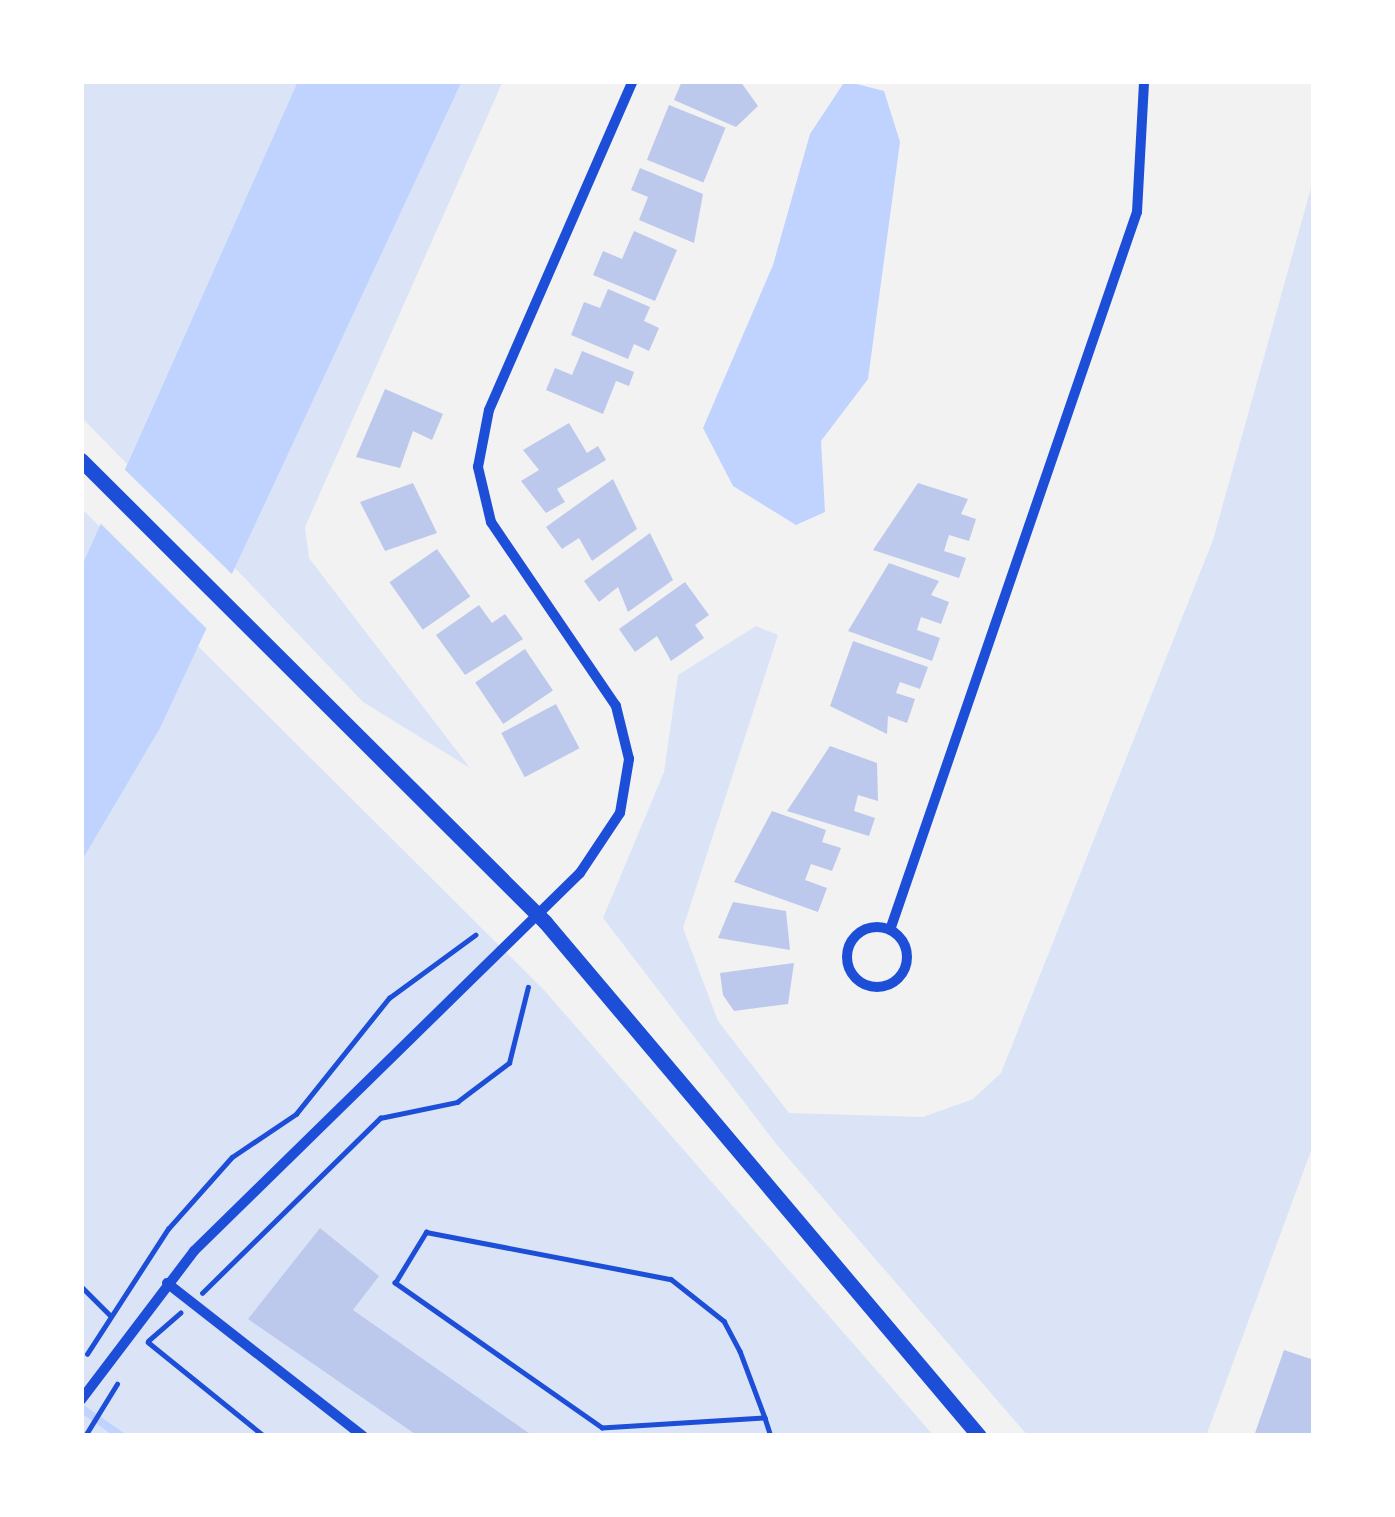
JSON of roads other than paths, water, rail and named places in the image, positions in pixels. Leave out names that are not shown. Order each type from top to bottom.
[{"type":"main road","points":[[81,460],[537,915],[979,1436]]},
{"type":"street","points":[[81,1400],[166,1283],[537,915],[612,831],[629,759],[598,671],[490,522],[478,449],[634,81]]},
{"type":"street","points":[[890,929],[1137,212],[1144,81]]},
{"type":"street","points":[[890,929],[907,952],[904,970],[883,988],[864,985],[847,950],[859,932],[890,929]]},
{"type":"street","points":[[166,1283],[364,1436]]},
{"type":"lane","points":[[765,1418],[602,1428],[395,1283],[426,1232],[670,1279],[724,1322],[765,1418],[770,1436]]},
{"type":"water","points":[[298,81],[462,81],[160,728],[81,862],[81,568]]},
{"type":"water","points":[[845,81],[884,91],[900,142],[868,379],[821,441],[825,512],[796,525],[733,486],[703,428],[773,265],[810,134]]},
{"type":"waterway","points":[[81,1408],[121,1436]]}]
